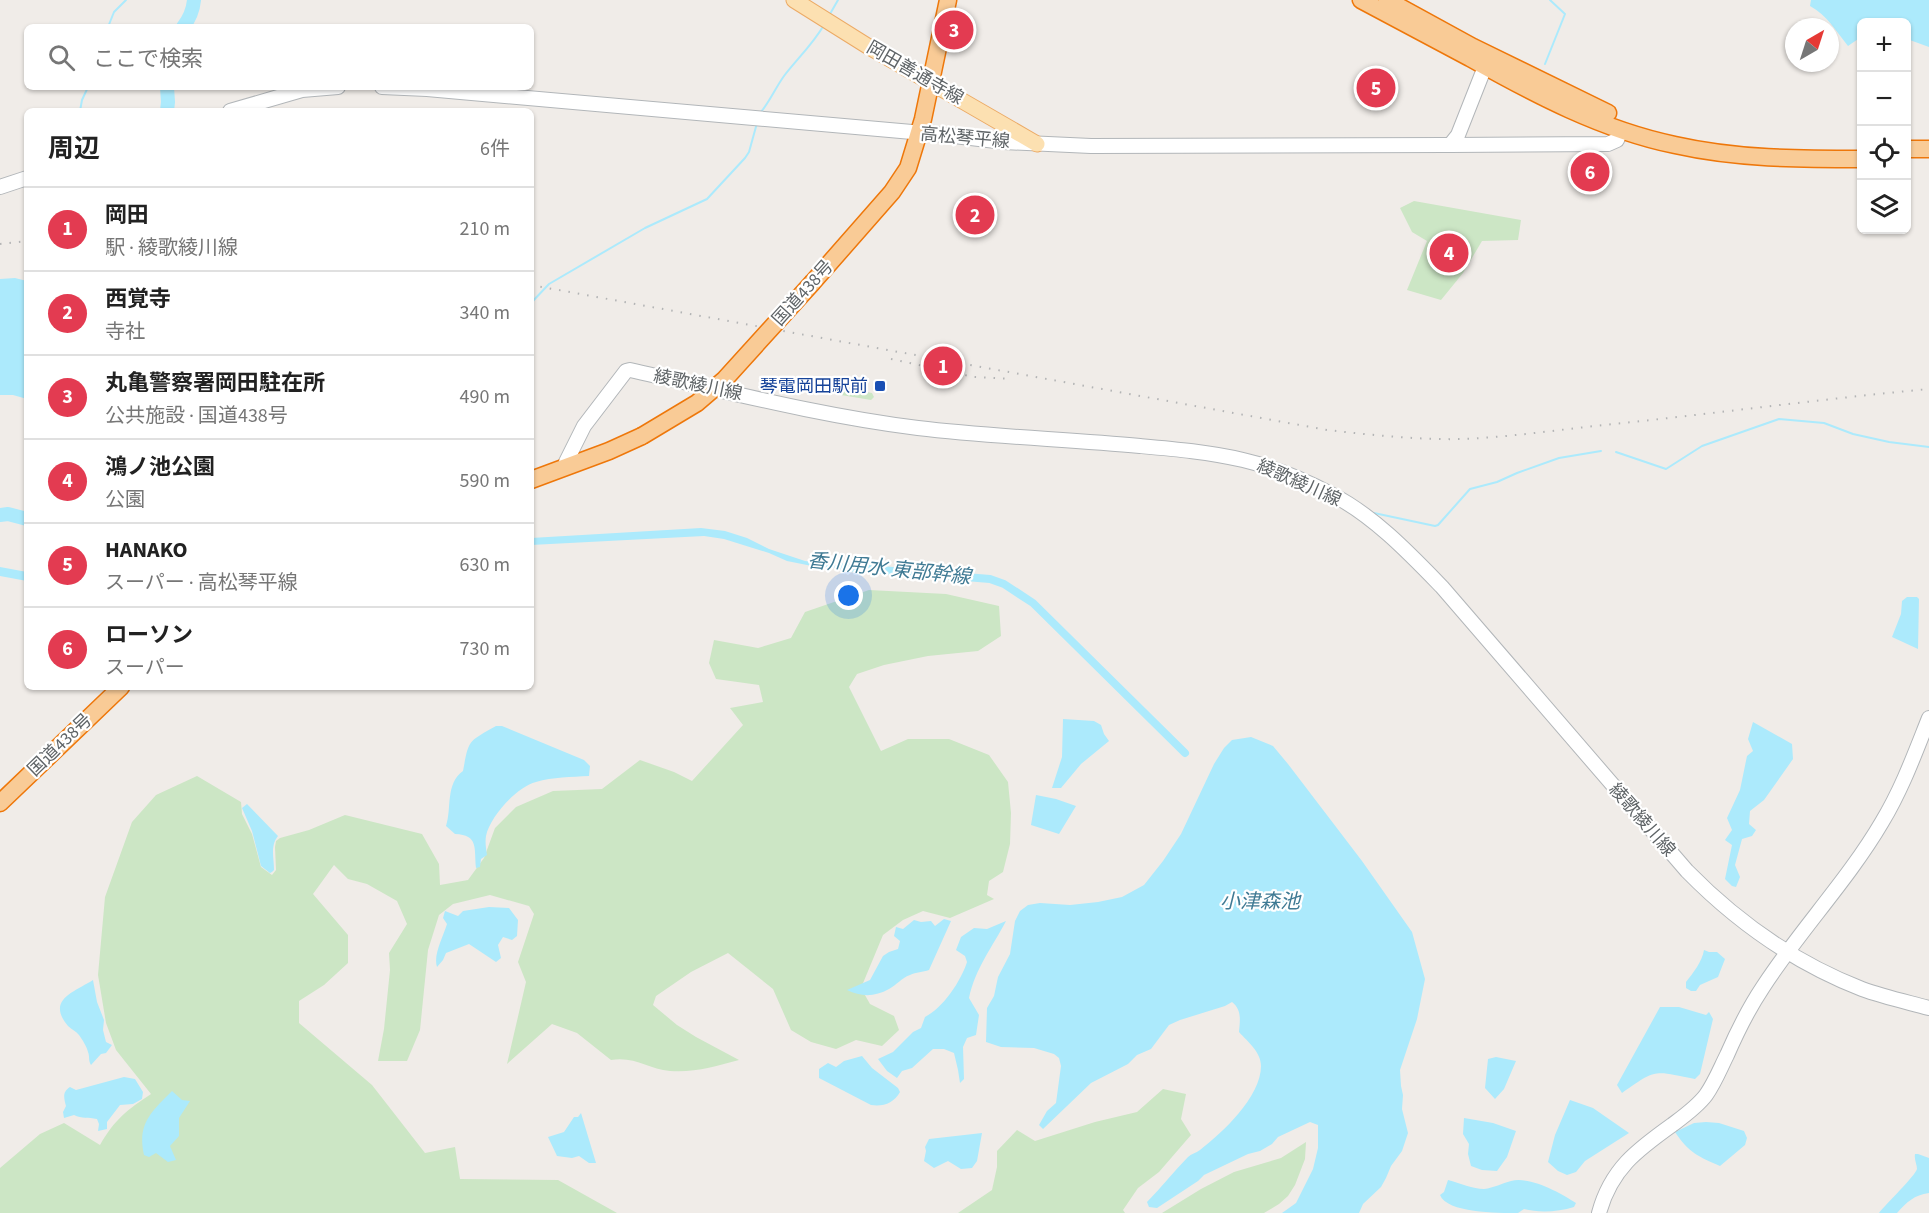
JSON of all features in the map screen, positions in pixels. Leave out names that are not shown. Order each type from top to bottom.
[{"type":"highway","name":"国道438号","points":[[534,479],[605,453],[642,436],[688,409],[725,379],[872,216],[900,182],[908,168],[919,134],[948,0]]},
{"type":"highway","points":[[1361,0],[1488,61],[1622,119],[1707,141],[1748,145],[1857,148]]},
{"type":"highway","points":[[1387,0],[1549,100],[1622,130],[1674,145],[1730,154],[1792,159],[1857,159]]},
{"type":"highway","points":[[1911,149],[1929,149]]},
{"type":"highway","points":[[1911,160],[1929,160]]},
{"type":"highway","name":"国道438号","points":[[0,803],[118,690]]},
{"type":"main road","name":"岡田善通寺線","points":[[794,0],[1036,144]]},
{"type":"main road","points":[[1450,144],[1458,135],[1488,61]]},
{"type":"main road","points":[[240,108],[302,90]]},
{"type":"main road","name":"高松琴平線","points":[[438,90],[919,134],[1036,144],[1091,146],[1608,144],[1617,140],[1622,130]]},
{"type":"main road","points":[[0,187],[24,179]]},
{"type":"main road","name":"綾歌綾川線","points":[[566,467],[566,462],[582,430],[626,371],[630,370],[822,412],[889,423],[972,433],[1119,444],[1210,454],[1243,460],[1302,480],[1338,498],[1398,543],[1442,587],[1687,871],[1724,907],[1786,952],[1833,977],[1864,989],[1929,1008]]},
{"type":"main road","points":[[582,430],[582,442],[585,448],[594,453],[605,453]]},
{"type":"main road","points":[[1599,1213],[1609,1187],[1626,1162],[1642,1146],[1685,1115],[1704,1098],[1718,1077],[1744,1018],[1786,952],[1859,857],[1882,822],[1902,784],[1929,718]]},
{"type":"green space","points":[[1414,201],[1521,220],[1518,240],[1482,241],[1463,273],[1441,300],[1407,290],[1427,241],[1412,232],[1400,208]]},
{"type":"green space","points":[[842,387],[872,393],[874,397],[871,400],[841,395],[839,390]]},
{"type":"green space","points":[[869,590],[946,594],[999,606],[1001,636],[978,651],[928,656],[884,665],[857,674],[849,687],[881,751],[908,739],[949,739],[989,755],[1008,782],[1011,813],[1010,844],[1003,872],[989,881],[987,895],[994,899],[950,918],[923,911],[903,920],[883,935],[861,988],[870,1004],[894,1016],[899,1030],[882,1046],[856,1040],[836,1049],[811,1042],[791,1030],[773,989],[728,953],[691,972],[656,996],[653,1005],[677,1025],[739,1060],[688,1071],[662,1070],[634,1061],[611,1060],[577,1033],[552,1024],[507,1064],[526,982],[518,962],[534,914],[529,906],[490,895],[453,904],[439,915],[428,950],[420,1030],[407,1061],[378,1061],[384,1029],[390,970],[389,953],[407,924],[397,901],[367,884],[348,879],[334,865],[313,894],[348,935],[348,963],[324,985],[299,1001],[299,1023],[372,1085],[425,1153],[455,1147],[460,1179],[558,1180],[617,1213],[0,1213],[0,1168],[40,1134],[64,1123],[100,1145],[122,1116],[151,1094],[116,1050],[106,1023],[98,975],[105,897],[132,822],[156,795],[197,776],[241,802],[242,814],[252,834],[261,867],[272,875],[276,870],[276,841],[345,815],[422,834],[439,864],[440,885],[468,880],[484,858],[495,828],[516,807],[553,791],[602,789],[640,760],[692,781],[743,725],[730,708],[763,702],[759,685],[716,679],[709,663],[714,640],[758,648],[791,638],[805,612]]},
{"type":"green space","points":[[1163,1089],[1186,1094],[1181,1119],[1191,1135],[1159,1172],[1138,1188],[1123,1210],[1125,1213],[958,1213],[992,1190],[997,1167],[997,1151],[1017,1130],[1035,1141],[1095,1122],[1137,1112]]},
{"type":"green space","points":[[1306,1142],[1305,1159],[1295,1185],[1288,1196],[1264,1213],[1162,1213],[1234,1172],[1281,1158]]},
{"type":"water","points":[[1811,0],[1929,0],[1929,47],[1911,40],[1911,18],[1857,18],[1857,40],[1848,46],[1839,35],[1839,18],[1825,18],[1810,6]]},
{"type":"water","points":[[0,279],[24,280],[24,398],[0,395]]},
{"type":"water","points":[[701,528],[725,531],[805,561],[854,567],[855,569],[817,567],[787,561],[724,539],[704,536],[534,545],[534,538]]},
{"type":"water","points":[[0,567],[24,571],[24,580],[0,576]]},
{"type":"water","points":[[1907,597],[1919,599],[1918,649],[1892,637],[1901,614],[1902,601]]},
{"type":"water","points":[[1063,719],[1094,721],[1101,725],[1109,741],[1081,764],[1061,788],[1052,788],[1062,757]]},
{"type":"water","points":[[1753,722],[1792,744],[1793,759],[1764,800],[1750,811],[1749,824],[1756,830],[1752,836],[1742,839],[1735,865],[1740,877],[1736,887],[1725,879],[1732,845],[1725,840],[1732,830],[1727,818],[1740,790],[1747,756],[1753,751],[1748,739]]},
{"type":"water","points":[[496,726],[502,726],[584,760],[590,766],[589,776],[555,778],[536,782],[513,796],[493,820],[486,838],[487,855],[481,859],[480,867],[476,868],[472,840],[455,834],[446,826],[451,789],[457,776],[463,771],[471,742]]},
{"type":"water","name":"小津森池","points":[[1251,737],[1273,746],[1362,861],[1412,932],[1425,979],[1417,1019],[1400,1070],[1402,1109],[1408,1133],[1402,1151],[1391,1166],[1381,1187],[1363,1204],[1359,1213],[1282,1213],[1296,1203],[1313,1169],[1318,1148],[1318,1125],[1310,1122],[1278,1137],[1272,1144],[1260,1151],[1248,1154],[1204,1175],[1157,1208],[1149,1207],[1147,1202],[1188,1157],[1200,1150],[1229,1124],[1255,1090],[1261,1066],[1259,1056],[1239,1032],[1239,1012],[1232,1002],[1169,1025],[1151,1049],[1091,1083],[1043,1129],[1039,1125],[1047,1111],[1056,1103],[1061,1066],[1059,1058],[1054,1054],[1034,1048],[1001,1047],[986,1042],[987,1008],[994,996],[998,977],[1010,954],[1015,921],[1020,911],[1028,905],[1040,903],[1070,905],[1122,897],[1144,885],[1181,834],[1224,748],[1232,740]]},
{"type":"water","points":[[1036,795],[1076,806],[1059,834],[1031,825]]},
{"type":"water","points":[[247,804],[278,836],[273,848],[274,870],[270,873],[261,866],[252,831],[242,808]]},
{"type":"water","points":[[489,907],[509,908],[518,920],[517,936],[512,940],[503,937],[498,945],[501,958],[496,962],[469,944],[446,953],[437,967],[437,952],[447,924],[443,918],[445,911],[458,916],[463,911]]},
{"type":"water","points":[[944,919],[951,921],[929,970],[907,976],[878,994],[863,995],[847,990],[870,980],[883,956],[898,949],[900,941],[894,936],[896,927],[903,929],[914,920],[931,921],[935,926]]},
{"type":"water","points":[[1006,921],[980,967],[969,998],[979,1015],[976,1035],[967,1038],[963,1047],[964,1079],[960,1083],[954,1053],[944,1049],[933,1049],[912,1068],[902,1071],[897,1078],[887,1071],[878,1059],[893,1052],[913,1032],[921,1028],[925,1017],[945,1001],[960,977],[967,962],[965,956],[956,950],[961,937],[974,928],[987,929]]},
{"type":"water","points":[[1704,950],[1717,952],[1725,959],[1718,977],[1700,985],[1696,991],[1691,991],[1686,988],[1686,982],[1699,963]]},
{"type":"water","points":[[93,980],[97,1002],[104,1020],[103,1030],[106,1042],[112,1045],[91,1065],[84,1043],[68,1026],[60,1010],[65,998]]},
{"type":"water","points":[[1660,1007],[1679,1007],[1706,1015],[1709,1012],[1713,1019],[1700,1074],[1695,1079],[1663,1073],[1650,1075],[1622,1093],[1617,1085]]},
{"type":"water","points":[[862,1056],[872,1068],[898,1088],[900,1092],[898,1096],[884,1105],[871,1105],[819,1078],[819,1069],[828,1063],[836,1067],[844,1061]]},
{"type":"water","points":[[1496,1057],[1516,1061],[1504,1089],[1495,1099],[1485,1088],[1488,1059]]},
{"type":"water","points":[[124,1077],[135,1079],[143,1092],[142,1099],[133,1104],[120,1105],[107,1122],[107,1129],[98,1131],[97,1119],[74,1115],[64,1118],[63,1112],[66,1106],[64,1095],[70,1087],[76,1090]]},
{"type":"water","points":[[172,1091],[182,1100],[190,1101],[179,1118],[179,1136],[170,1146],[176,1160],[168,1162],[156,1153],[149,1157],[144,1155],[142,1135],[152,1112]]},
{"type":"water","points":[[1570,1100],[1593,1108],[1629,1133],[1585,1161],[1576,1172],[1567,1175],[1548,1162],[1555,1135]]},
{"type":"water","points":[[581,1113],[596,1163],[589,1163],[579,1156],[572,1158],[557,1156],[548,1137],[564,1132],[574,1117],[578,1117]]},
{"type":"water","points":[[1464,1118],[1493,1123],[1516,1131],[1507,1157],[1497,1171],[1482,1170],[1471,1166],[1468,1154],[1469,1144],[1463,1134]]},
{"type":"water","points":[[1694,1123],[1719,1123],[1744,1131],[1747,1138],[1745,1145],[1720,1166],[1694,1153],[1675,1132]]},
{"type":"water","points":[[982,1133],[977,1161],[972,1168],[961,1169],[948,1161],[934,1168],[924,1161],[925,1147],[929,1139]]},
{"type":"water","points":[[1915,1154],[1929,1158],[1929,1193],[1911,1200],[1897,1213],[1879,1213],[1915,1173],[1917,1169]]},
{"type":"water","points":[[1448,1180],[1484,1189],[1511,1181],[1527,1181],[1554,1190],[1576,1203],[1574,1207],[1555,1211],[1524,1209],[1518,1213],[1462,1209],[1444,1201],[1440,1195],[1444,1192]]},
{"type":"waterway","points":[[109,24],[114,12],[126,0]]},
{"type":"waterway","points":[[186,24],[191,14],[194,0]]},
{"type":"waterway","points":[[830,14],[838,0]]},
{"type":"waterway","points":[[1545,64],[1565,14],[1550,0]]},
{"type":"waterway","points":[[761,112],[784,76],[824,25]]},
{"type":"waterway","points":[[81,108],[87,90]]},
{"type":"waterway","points":[[167,90],[167,108]]},
{"type":"waterway","points":[[534,300],[549,284],[645,228],[707,199],[749,152],[757,123]]},
{"type":"waterway","points":[[1616,452],[1666,469],[1702,446],[1779,419],[1824,423],[1853,434],[1889,442],[1929,447]]},
{"type":"waterway","points":[[1374,513],[1435,526],[1470,489],[1497,482],[1559,458],[1601,451]]},
{"type":"waterway","points":[[0,515],[8,514],[24,518]]},
{"type":"waterway","name":"香川用水 東部幹線","points":[[844,567],[990,579],[1004,584],[1033,603],[1185,753]]},
{"type":"railway","points":[[0,244],[24,241]]},
{"type":"railway","points":[[534,286],[1327,430],[1395,437],[1446,439],[1498,437],[1929,389]]},
{"type":"railway","points":[[891,359],[974,377],[1012,379]]},
{"type":"place","name":"丸亀警察署岡田駐在所","points":[[954,30]]},
{"type":"place","name":"HANAKO","points":[[1376,88]]},
{"type":"place","name":"ローソン","points":[[1590,172]]},
{"type":"place","name":"西覚寺","points":[[975,215]]},
{"type":"place","name":"鴻ノ池公園","points":[[1449,253]]},
{"type":"place","name":"岡田","points":[[943,366]]},
{"type":"place","name":"琴電岡田駅前","points":[[880,386]]}]
